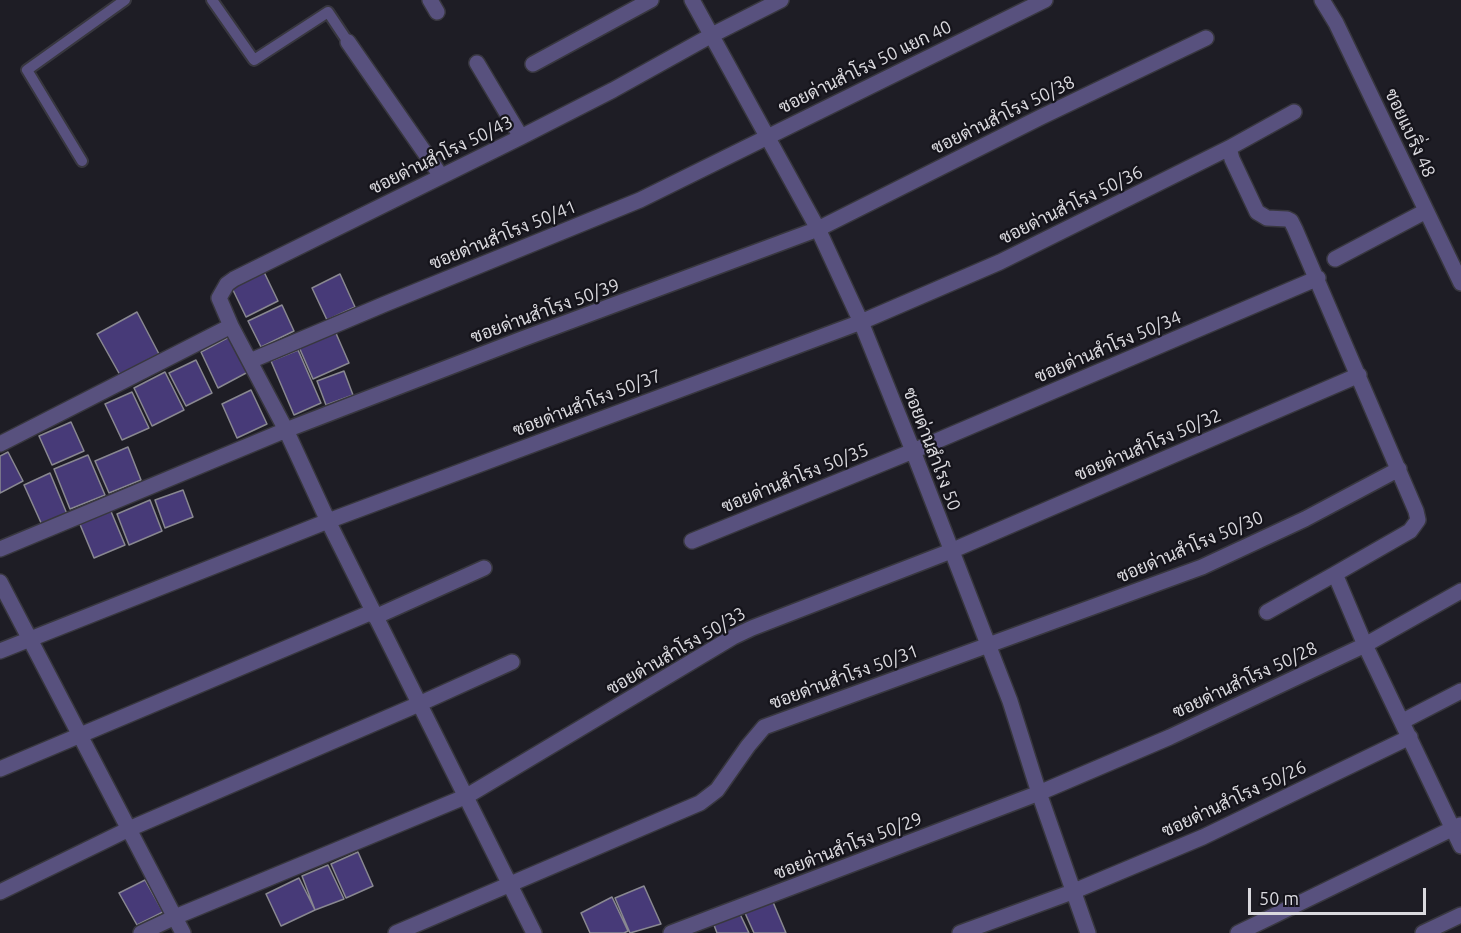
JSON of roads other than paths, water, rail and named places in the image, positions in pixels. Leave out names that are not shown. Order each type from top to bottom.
[{"type":"street","points":[[533,64],[651,0]]},
{"type":"street","name":"ซอยด่านสำโรง 50","points":[[692,0],[818,229],[861,322],[914,451],[1010,701],[1072,892],[1088,933]]},
{"type":"street","name":"ซอยด่านสำโรง 50/43","points":[[534,933],[219,298],[226,284],[613,90],[712,34],[781,0]]},
{"type":"street","name":"ซอยด่านสำโรง 50 แยก 40","points":[[766,137],[1045,0]]},
{"type":"street","name":"ซอยแบริ่ง 48","points":[[1323,0],[1461,283]]},
{"type":"street","name":"ซอยด่านสำโรง 50/38","points":[[818,229],[1041,117],[1206,38]]},
{"type":"street","points":[[348,42],[441,176]]},
{"type":"street","points":[[477,63],[521,137]]},
{"type":"street","name":"ซอยด่านสำโรง 50/36","points":[[861,322],[1000,262],[1229,148],[1294,112]]},
{"type":"street","name":"ซอยด่านสำโรง 50/41","points":[[250,361],[385,303],[640,200],[766,137]]},
{"type":"street","points":[[1229,148],[1257,212],[1267,218],[1291,221],[1400,469],[1418,520],[1410,531],[1267,612]]},
{"type":"street","points":[[1335,259],[1426,211]]},
{"type":"street","name":"ซอยด่านสำโรง 50/39","points":[[0,549],[286,430],[818,229]]},
{"type":"street","name":"ซอยด่านสำโรง 50/34","points":[[914,451],[1318,278]]},
{"type":"street","name":"ซอยด่านสำโรง 50/37","points":[[0,651],[328,521],[861,322]]},
{"type":"street","points":[[0,444],[231,326]]},
{"type":"street","name":"ซอยด่านสำโรง 50/32","points":[[951,550],[1359,375]]},
{"type":"street","name":"ซอยด่านสำโรง 50/35","points":[[692,541],[914,451]]},
{"type":"street","name":"ซอยด่านสำโรง 50/30","points":[[989,645],[1202,567],[1305,519],[1400,469]]},
{"type":"street","name":"ซอยด่านสำโรง 50/33","points":[[141,933],[467,796],[733,638],[951,550]]},
{"type":"street","points":[[0,769],[484,568]]},
{"type":"street","points":[[1335,574],[1365,645],[1457,827],[1461,846]]},
{"type":"street","points":[[0,582],[183,933]]},
{"type":"street","name":"ซอยด่านสำโรง 50/28","points":[[1039,793],[1170,737],[1365,645],[1461,591]]},
{"type":"street","name":"ซอยด่านสำโรง 50/31","points":[[396,933],[700,803],[717,790],[764,727],[989,645]]},
{"type":"street","points":[[0,892],[129,829],[512,662]]},
{"type":"street","points":[[1403,721],[1461,691]]},
{"type":"street","name":"ซอยด่านสำโรง 50/26","points":[[960,933],[1072,892],[1203,837],[1410,737]]},
{"type":"street","name":"ซอยด่านสำโรง 50/29","points":[[671,933],[1039,793]]},
{"type":"street","points":[[1239,933],[1457,827]]},
{"type":"street","points":[[1423,933],[1461,915]]},
{"type":"lane","points":[[82,161],[27,70],[125,0]]},
{"type":"lane","points":[[212,0],[254,60],[327,12],[348,42]]}]
